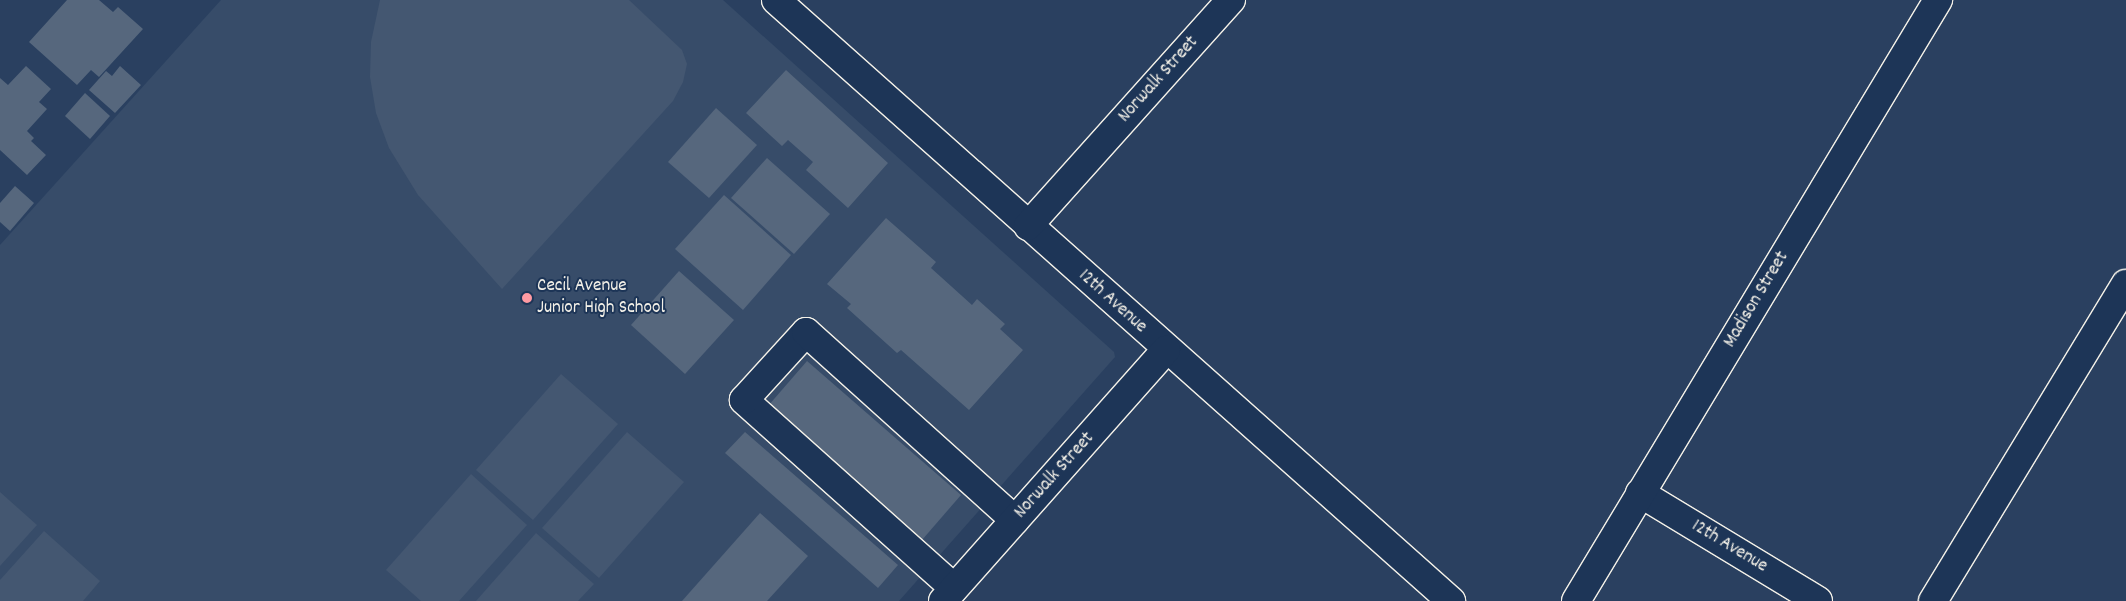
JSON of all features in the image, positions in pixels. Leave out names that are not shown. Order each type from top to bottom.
[{"type":"street","name":"12th Avenue","points":[[776,0],[1166,350],[1451,601]]},
{"type":"street","name":"Norwalk Street","points":[[1028,226],[1231,0]]},
{"type":"street","name":"Madison Street","points":[[1576,601],[1938,0]]},
{"type":"street","points":[[1933,601],[2126,284]]},
{"type":"street","points":[[948,595],[744,400],[750,393],[806,332],[1015,520]]},
{"type":"street","name":"Norwalk Street","points":[[948,595],[1166,350]]},
{"type":"street","name":"12th Avenue","points":[[1640,493],[1818,601]]},
{"type":"shaded area","name":"Cecil Avenue Junior High School","points":[[221,0],[723,0],[1114,352],[1115,357],[899,601],[0,601],[0,245]]},
{"type":"shaded area","points":[[380,0],[629,0],[682,50],[687,64],[683,82],[673,101],[502,289],[418,195],[389,148],[376,113],[370,77],[371,42]]},
{"type":"shaded area","points":[[561,374],[618,424],[533,520],[476,470]]},
{"type":"shaded area","points":[[627,432],[684,482],[599,578],[542,528]]},
{"type":"shaded area","points":[[471,474],[527,525],[459,601],[421,601],[386,570]]},
{"type":"shaded area","points":[[0,492],[37,525],[0,566]]},
{"type":"shaded area","points":[[44,531],[100,581],[83,601],[0,601],[0,580]]},
{"type":"shaded area","points":[[536,533],[594,584],[578,601],[476,601]]},
{"type":"building","points":[[67,0],[99,0],[113,12],[118,7],[143,29],[99,77],[91,70],[77,85],[29,42]]},
{"type":"building","points":[[26,66],[51,89],[39,102],[47,109],[27,131],[34,138],[31,141],[46,155],[27,175],[0,150],[0,78],[8,85]]},
{"type":"building","points":[[120,66],[141,85],[115,113],[89,90],[106,71],[112,76]]},
{"type":"building","points":[[786,70],[888,163],[848,208],[806,170],[813,162],[788,140],[782,146],[746,113]]},
{"type":"building","points":[[85,93],[110,116],[90,139],[65,116]]},
{"type":"building","points":[[716,108],[757,145],[709,198],[668,162]]},
{"type":"building","points":[[767,158],[830,214],[794,254],[731,198]]},
{"type":"building","points":[[15,186],[34,203],[10,231],[0,222],[0,203]]},
{"type":"building","points":[[724,195],[791,255],[743,310],[675,249]]},
{"type":"building","points":[[886,218],[936,262],[931,268],[972,305],[977,299],[1005,324],[1000,329],[1023,350],[969,410],[901,350],[897,353],[847,308],[851,304],[827,284]]},
{"type":"building","points":[[679,271],[734,320],[685,374],[631,325]]},
{"type":"building","points":[[807,361],[961,495],[922,540],[768,406]]},
{"type":"building","points":[[745,432],[898,565],[878,588],[725,453]]},
{"type":"building","points":[[760,513],[808,556],[767,601],[682,601]]},
{"type":"place","name":"Cecil Avenue Junior High School","points":[[527,298]]}]
